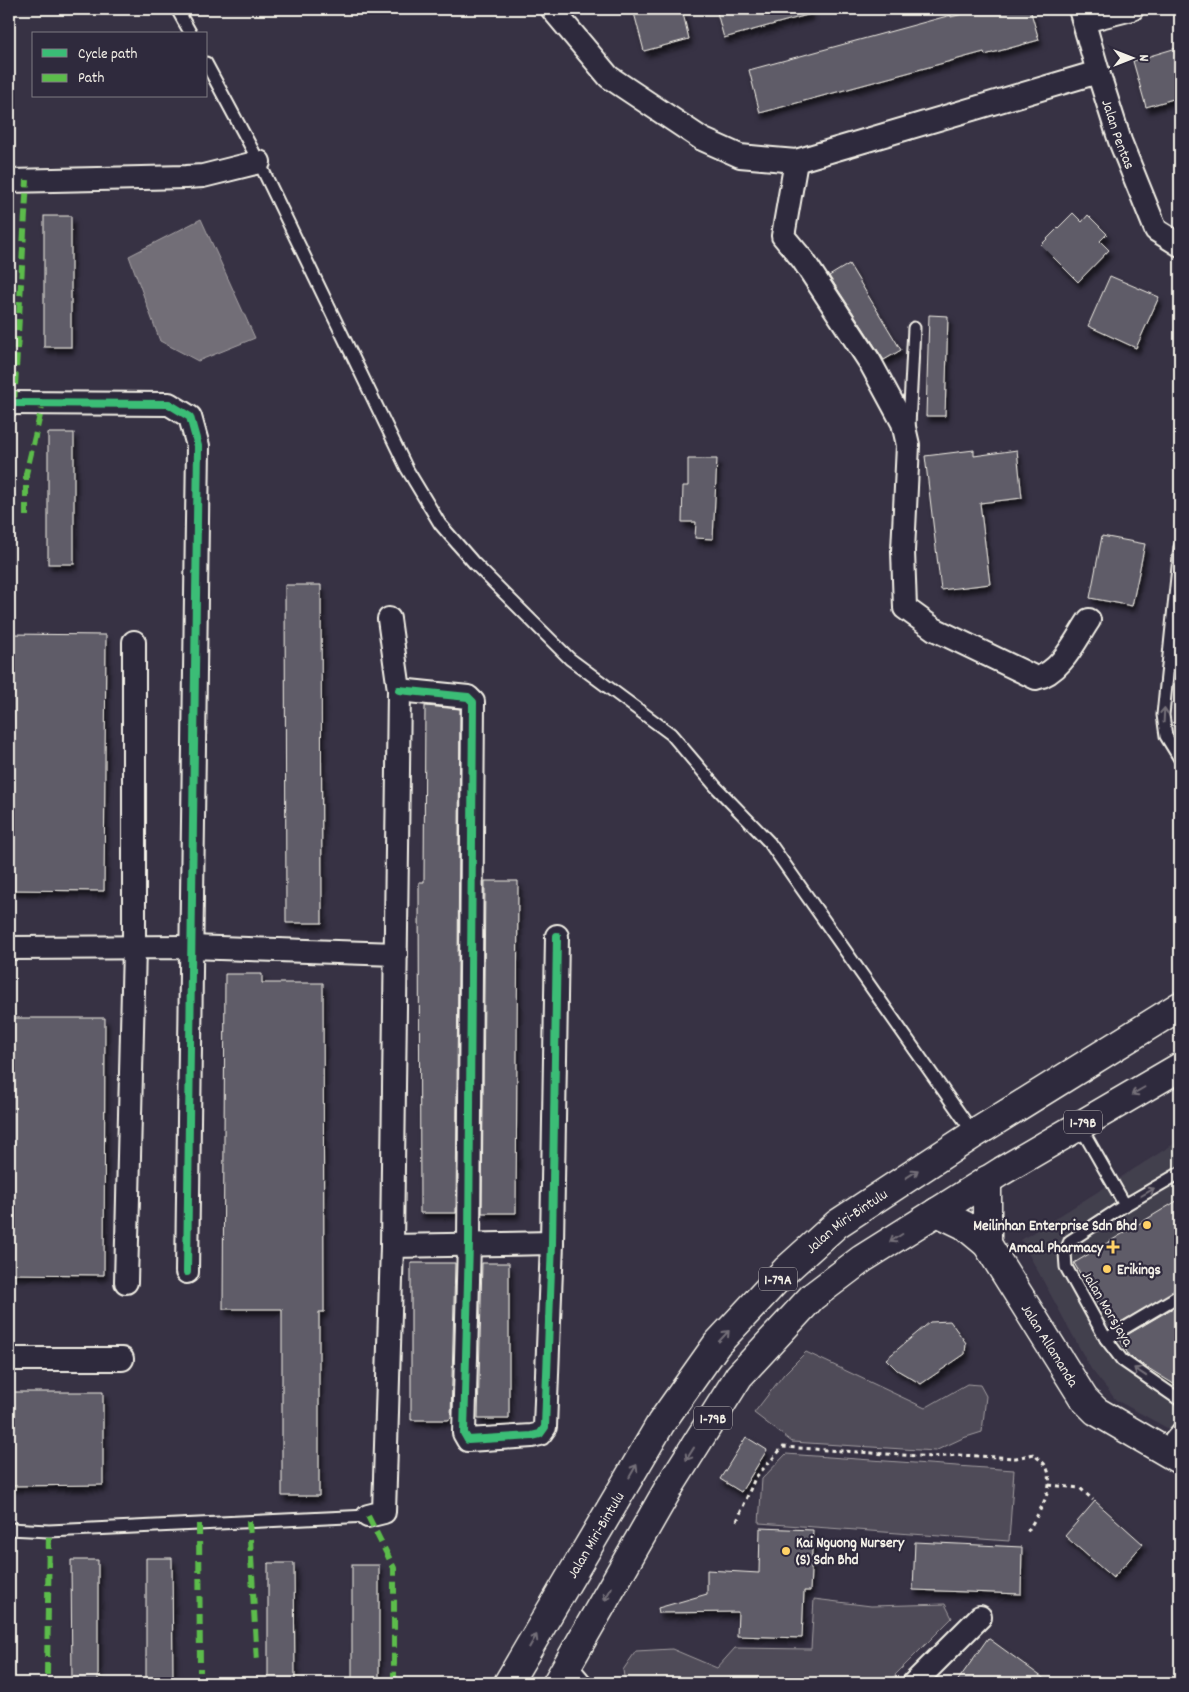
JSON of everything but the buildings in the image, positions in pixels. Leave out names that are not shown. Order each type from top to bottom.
[{"type":"main road","name":"Jalan Miri-Bintulu","points":[[508,1683],[661,1423],[717,1344],[786,1270],[837,1224],[974,1134],[1180,1006]]},
{"type":"main road","name":"1-79B","points":[[564,1673],[671,1484],[739,1376],[812,1297],[862,1259],[987,1180],[1180,1066]]},
{"type":"main road","points":[[987,1180],[987,1244]]},
{"type":"main road","name":"Jalan Allamanda","points":[[937,1212],[964,1225],[987,1244],[1084,1400],[1096,1411],[1170,1455]]},
{"type":"street","points":[[552,9],[608,77],[702,139],[740,156],[796,162],[1098,72]]},
{"type":"street","points":[[1082,15],[1132,9]]},
{"type":"street","name":"Jalan Pentas","points":[[1082,15],[1120,141],[1156,230],[1180,245]]},
{"type":"street","points":[[9,181],[203,176],[259,162]]},
{"type":"street","points":[[796,162],[783,236],[803,260],[870,362],[904,423],[908,445],[904,551],[905,608],[934,629],[1036,678],[1046,676],[1054,669],[1089,620]]},
{"type":"street","points":[[9,403],[169,404],[190,417],[198,446],[187,1272]]},
{"type":"street","points":[[368,1516],[384,1512],[392,1246],[399,690],[389,619]]},
{"type":"street","points":[[126,1282],[134,947],[134,642]]},
{"type":"street","points":[[399,690],[468,697],[473,702],[469,1243],[464,1433],[468,1440],[532,1436],[540,1434],[545,1426],[552,1243],[557,936]]},
{"type":"street","points":[[9,948],[191,947],[396,954]]},
{"type":"street","points":[[392,1246],[469,1243],[552,1243]]},
{"type":"street","points":[[9,1359],[122,1359]]},
{"type":"street","points":[[914,1683],[980,1617]]},
{"type":"lane","points":[[177,9],[189,32]]},
{"type":"lane","points":[[208,67],[259,162],[407,469],[440,524],[474,564],[570,659],[671,734],[716,787],[769,842],[974,1134]]},
{"type":"lane","points":[[908,445],[914,328]]},
{"type":"lane","points":[[1180,547],[1163,725],[1166,736],[1180,759]]},
{"type":"lane","points":[[1079,1124],[1125,1205]]},
{"type":"lane","name":"Jalan Morsjaya","points":[[1180,1173],[1125,1205],[1070,1241],[1065,1253],[1066,1267],[1106,1339],[1122,1360],[1180,1400]]},
{"type":"lane","points":[[1106,1339],[1180,1295]]},
{"type":"lane","points":[[1170,1455],[1180,1427]]},
{"type":"lane","points":[[9,1530],[49,1531],[368,1516]]},
{"type":"lane","points":[[564,1673],[587,1683]]},
{"type":"path","points":[[737,1521],[756,1478],[784,1447],[932,1457],[959,1455],[1016,1458],[1034,1454],[1046,1466],[1049,1485],[1044,1503],[1026,1534]]},
{"type":"path","points":[[1049,1485],[1080,1488],[1093,1500]]},
{"type":"shaded area","points":[[201,219],[255,338],[198,361],[160,341],[129,256]]},
{"type":"shaded area","points":[[1180,1140],[1180,1435],[1116,1400],[1091,1369],[1021,1240]]},
{"type":"shaded area","points":[[806,1352],[925,1408],[967,1384],[980,1385],[986,1396],[982,1432],[963,1438],[935,1451],[792,1442],[754,1413],[784,1374]]},
{"type":"shaded area","points":[[786,1454],[1014,1470],[1009,1541],[759,1523],[762,1479]]},
{"type":"shaded area","points":[[814,1599],[871,1606],[945,1604],[952,1618],[887,1683],[625,1683],[623,1670],[636,1651],[672,1649],[717,1668],[735,1648],[811,1649]]},
{"type":"marked path","points":[[14,403],[27,180]]},
{"type":"marked path","points":[[26,516],[26,474],[43,403]]},
{"type":"marked path","points":[[368,1516],[394,1568],[394,1682]]},
{"type":"marked path","points":[[249,1521],[257,1663]]},
{"type":"marked path","points":[[199,1524],[200,1672]]},
{"type":"marked path","points":[[47,1675],[49,1531]]},
{"type":"cycle path","points":[[9,403],[169,404],[190,417],[198,446],[187,1272]]},
{"type":"cycle path","points":[[399,690],[468,697],[473,702],[469,1243],[464,1433],[468,1440],[532,1436],[540,1434],[545,1427],[552,1243],[557,936]]},
{"type":"place","name":"Meilinhan Enterprise Sdn Bhd","points":[[1147,1225]]},
{"type":"place","name":"Amcal Pharmacy","points":[[1113,1247]]},
{"type":"place","name":"Erikings","points":[[1107,1269]]},
{"type":"place","name":"Kai Nguong Nursery (S) Sdn Bhd","points":[[786,1551]]}]
